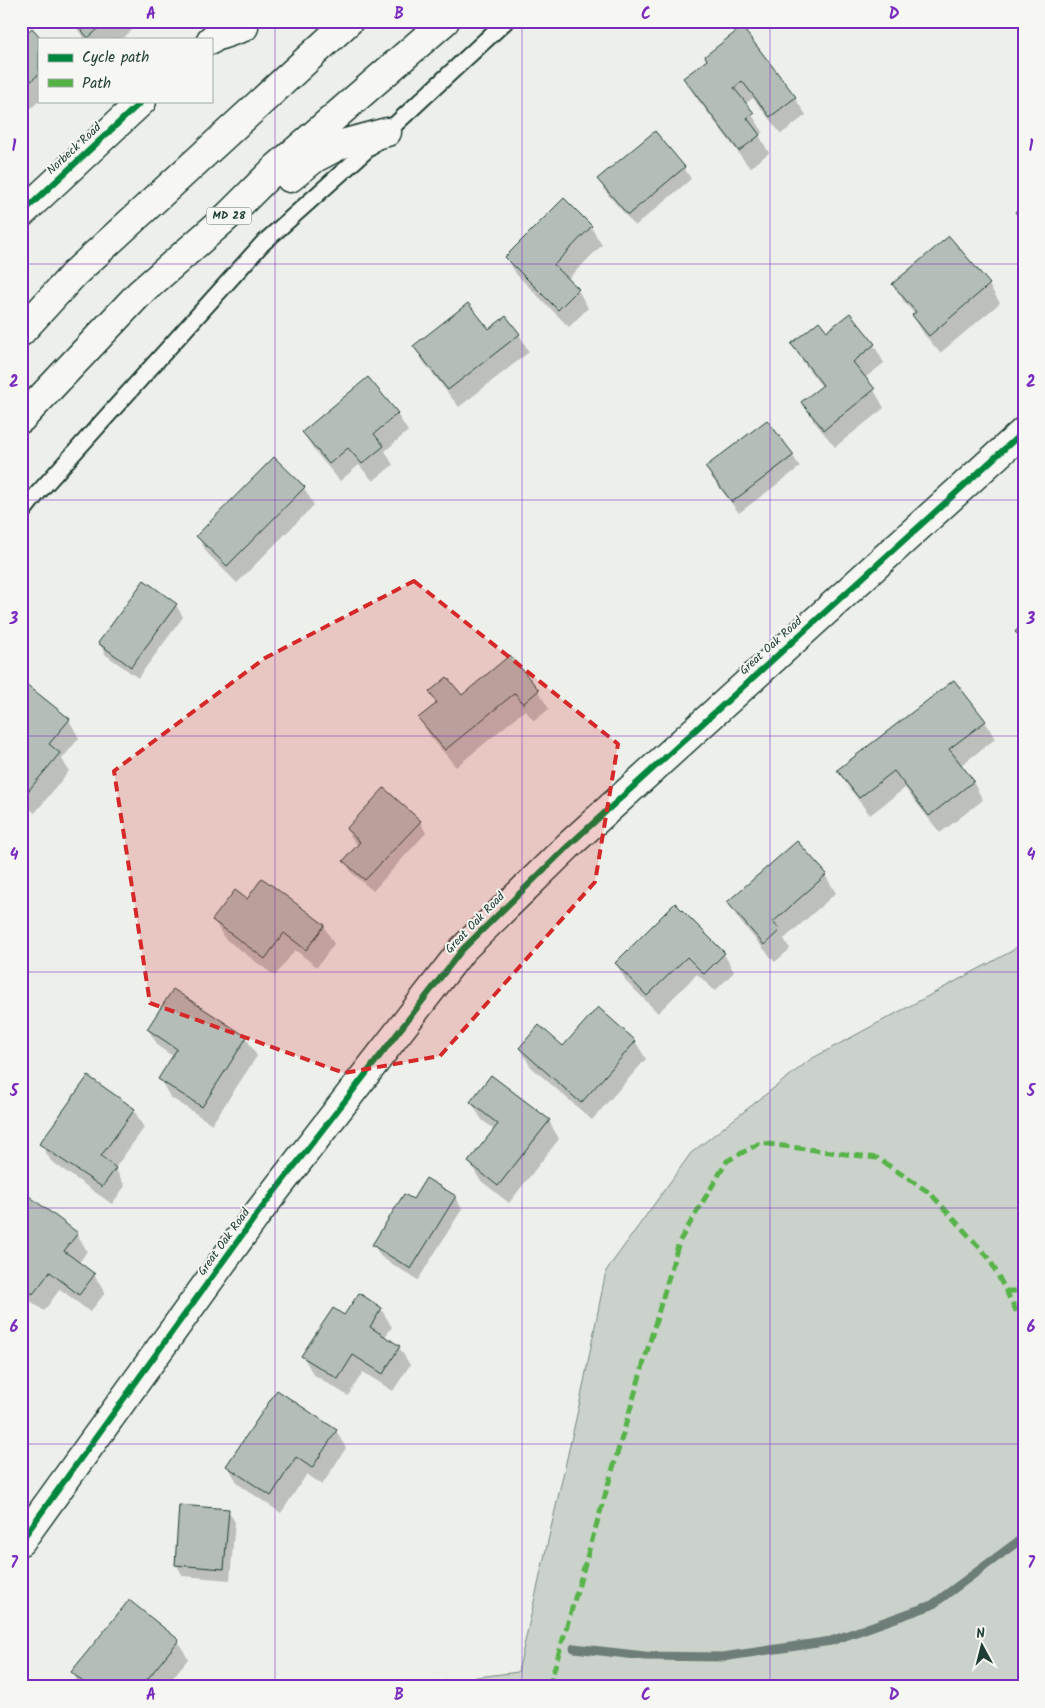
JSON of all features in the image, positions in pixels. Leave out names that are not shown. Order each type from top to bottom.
[{"type":"street","points":[[21,332],[74,274],[348,21]]},
{"type":"street","name":"MD 28","points":[[21,419],[139,294],[229,215],[277,167],[445,21]]},
{"type":"street","points":[[212,39],[244,27]]},
{"type":"street","name":"Norbeck Road","points":[[21,214],[141,102]]},
{"type":"street","points":[[229,215],[284,183],[322,154],[342,144],[387,132]]},
{"type":"street","name":"Great Oak Road","points":[[21,1541],[258,1214],[462,950],[568,846],[1024,431]]},
{"type":"lane","points":[[21,514],[262,244],[387,132],[506,21]]},
{"type":"highlighted area","points":[[414,581],[618,744],[595,882],[440,1056],[344,1073],[150,1003],[114,771],[265,658]]},
{"type":"shaded area","points":[[1024,941],[1024,1687],[397,1687],[518,1672],[581,1397],[606,1271],[691,1153],[811,1059],[1012,951]]},
{"type":"building","points":[[74,21],[111,21],[108,24],[106,22],[88,38]]},
{"type":"building","points":[[742,27],[796,97],[770,117],[742,81],[734,88],[754,113],[747,118],[760,135],[739,151],[683,78],[707,60],[705,56]]},
{"type":"building","points":[[32,28],[41,38],[38,38],[38,75],[21,90],[21,38]]},
{"type":"building","points":[[655,131],[685,167],[628,215],[597,179]]},
{"type":"building","points":[[564,198],[592,226],[554,265],[579,289],[558,310],[505,257]]},
{"type":"building","points":[[1024,205],[1024,223],[1015,212]]},
{"type":"building","points":[[949,236],[990,284],[929,336],[912,315],[916,312],[892,284]]},
{"type":"building","points":[[468,303],[489,329],[506,316],[520,334],[448,390],[413,346]]},
{"type":"building","points":[[850,313],[875,344],[853,362],[875,389],[824,430],[801,402],[823,385],[791,344],[819,321],[827,331]]},
{"type":"building","points":[[368,377],[398,413],[374,434],[384,446],[362,464],[348,448],[329,464],[302,432]]},
{"type":"building","points":[[767,420],[794,455],[732,502],[705,467]]},
{"type":"building","points":[[274,457],[305,487],[227,566],[196,536]]},
{"type":"building","points":[[144,580],[177,604],[131,667],[98,643]]},
{"type":"building","points":[[1024,622],[1024,640],[1015,632]]},
{"type":"building","points":[[510,655],[539,690],[523,704],[515,693],[445,750],[418,718],[437,703],[429,692],[447,677],[462,695]]},
{"type":"building","points":[[954,680],[986,721],[949,749],[974,781],[929,816],[894,771],[859,798],[837,770]]},
{"type":"building","points":[[26,684],[70,719],[49,744],[60,753],[24,796],[21,793],[21,690]]},
{"type":"building","points":[[384,788],[421,821],[365,880],[343,861],[360,842],[346,829]]},
{"type":"building","points":[[797,841],[827,874],[773,922],[780,930],[764,945],[727,902]]},
{"type":"building","points":[[262,878],[325,925],[306,950],[284,933],[265,959],[212,920],[235,890],[247,899]]},
{"type":"building","points":[[675,903],[725,953],[704,974],[687,957],[647,996],[615,963]]},
{"type":"building","points":[[173,989],[247,1037],[202,1107],[158,1079],[177,1049],[147,1029]]},
{"type":"building","points":[[598,1007],[636,1041],[581,1103],[519,1048],[539,1025],[563,1046]]},
{"type":"building","points":[[491,1075],[550,1120],[498,1186],[468,1162],[498,1124],[470,1102]]},
{"type":"building","points":[[88,1076],[135,1109],[101,1156],[116,1168],[102,1187],[39,1144]]},
{"type":"building","points":[[426,1178],[456,1196],[411,1269],[372,1245],[404,1194],[413,1199]]},
{"type":"building","points":[[21,1190],[78,1233],[64,1251],[95,1274],[79,1295],[50,1272],[33,1294],[21,1285]]},
{"type":"building","points":[[359,1293],[382,1308],[370,1327],[400,1346],[383,1374],[353,1355],[338,1379],[301,1356],[333,1308],[344,1315]]},
{"type":"building","points":[[277,1390],[337,1430],[312,1468],[296,1457],[271,1496],[226,1466]]},
{"type":"building","points":[[179,1505],[229,1509],[224,1569],[175,1565]]},
{"type":"building","points":[[129,1600],[179,1640],[141,1687],[89,1687],[71,1672]]},
{"type":"waterway","points":[[574,1648],[645,1656],[722,1657],[831,1641],[932,1605],[1024,1537]]},
{"type":"marked path","points":[[549,1687],[679,1242],[727,1161],[760,1143],[877,1158],[930,1193],[989,1258],[1024,1326]]},
{"type":"marked path","points":[[1006,1291],[1024,1291]]},
{"type":"cycle path","points":[[21,214],[141,102]]},
{"type":"cycle path","points":[[21,1541],[258,1213],[462,950],[568,846],[1024,431]]}]
